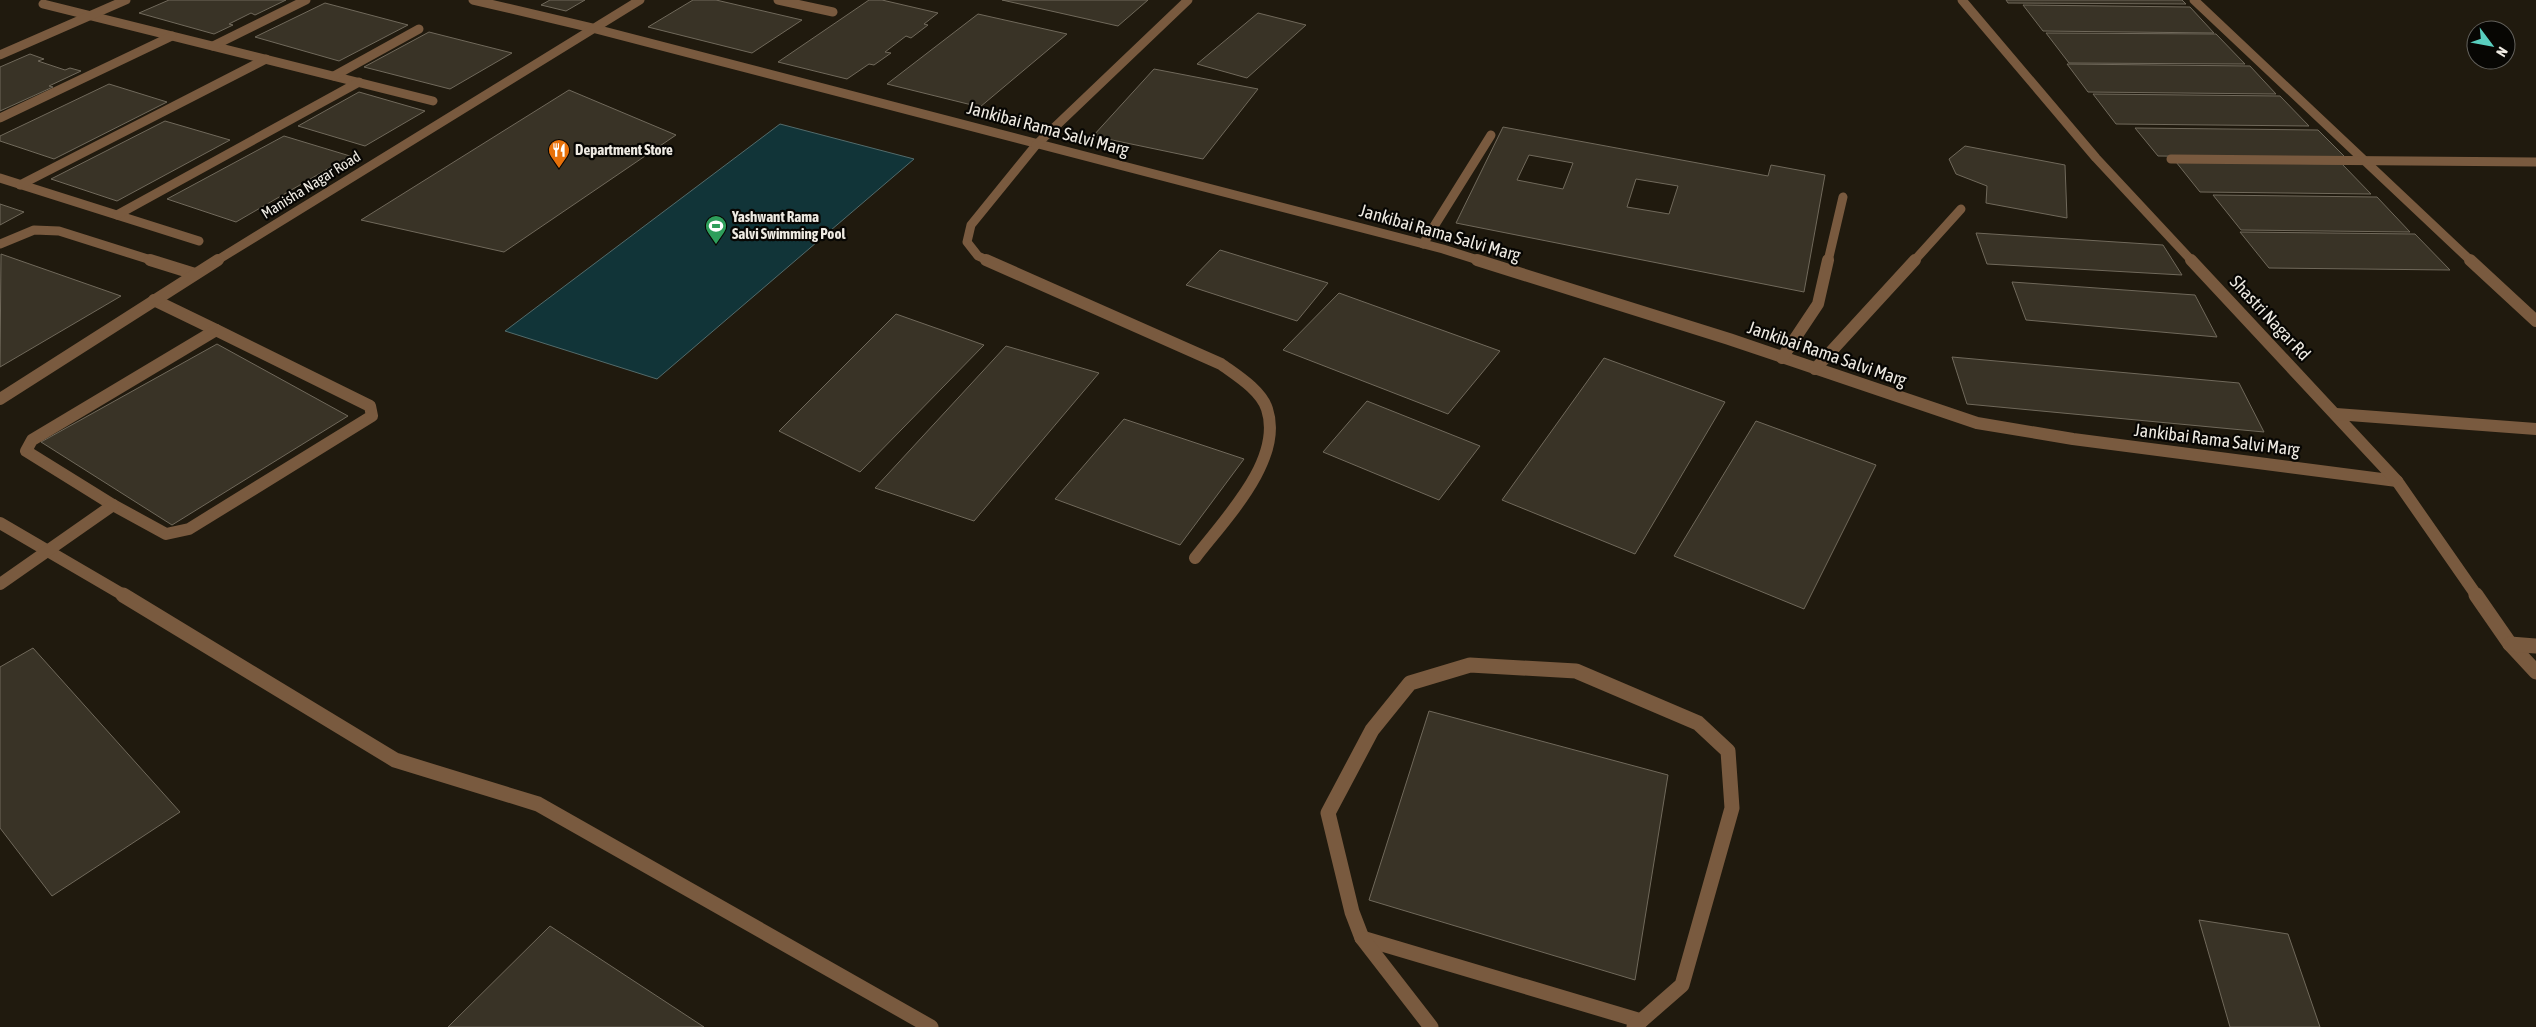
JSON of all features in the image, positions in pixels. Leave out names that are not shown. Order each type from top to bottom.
[{"type":"street","points":[[0,55],[126,0]]},
{"type":"street","points":[[213,46],[306,0]]},
{"type":"street","name":"Jankibai Rama Salvi Marg","points":[[473,0],[592,28],[1036,145],[1423,244],[1782,358],[1977,423],[2073,439],[2397,481]]},
{"type":"street","name":"Manisha Nagar Road","points":[[0,400],[195,274],[640,0]]},
{"type":"street","points":[[778,0],[833,12]]},
{"type":"street","points":[[1188,0],[1036,145],[971,225],[967,242],[978,256],[1221,364],[1247,382],[1268,408],[1271,440],[1259,473],[1195,558]]},
{"type":"street","name":"Shastri Nagar Rd","points":[[1962,0],[2096,158],[2397,481],[2510,644],[2536,672]]},
{"type":"street","points":[[2194,0],[2364,162],[2536,321]]},
{"type":"street","points":[[43,4],[433,101]]},
{"type":"street","points":[[334,76],[420,29]]},
{"type":"street","points":[[0,118],[172,36]]},
{"type":"street","points":[[20,185],[266,59]]},
{"type":"street","points":[[117,215],[359,82]]},
{"type":"street","points":[[1423,244],[1491,135]]},
{"type":"street","points":[[2171,159],[2536,162]]},
{"type":"street","points":[[0,178],[198,241]]},
{"type":"street","points":[[1782,358],[1818,304],[1843,197]]},
{"type":"street","points":[[1815,370],[1961,208]]},
{"type":"street","points":[[0,244],[34,230],[59,231],[195,274]]},
{"type":"street","points":[[154,300],[216,330],[370,406],[372,416],[189,529],[166,534],[113,506],[26,451],[32,440],[216,330]]},
{"type":"street","points":[[2336,414],[2536,429]]},
{"type":"street","points":[[0,584],[113,506]]},
{"type":"street","points":[[0,523],[49,550],[395,760],[538,804],[932,1027]]},
{"type":"street","points":[[2510,644],[2536,646]]},
{"type":"street","points":[[1362,938],[1638,1024],[1682,985],[1732,808],[1728,751],[1698,722],[1576,671],[1470,665],[1410,683],[1372,730],[1328,813],[1352,912],[1362,938],[1431,1027]]},
{"type":"water","name":"Yashwant Rama Salvi Swimming Pool","points":[[780,124],[914,159],[657,379],[505,331]]},
{"type":"building","points":[[169,0],[286,0],[255,15],[251,13],[229,24],[233,25],[214,34],[139,13]]},
{"type":"building","points":[[550,0],[585,0],[566,11],[541,5]]},
{"type":"building","points":[[693,0],[716,0],[802,20],[752,53],[648,27]]},
{"type":"building","points":[[869,0],[882,0],[938,13],[924,24],[928,25],[911,38],[906,36],[885,52],[891,53],[874,65],[869,64],[847,79],[778,62]]},
{"type":"building","points":[[1002,0],[1148,0],[1118,26]]},
{"type":"building","points":[[2006,0],[2182,0],[2186,4],[2008,3]]},
{"type":"building","points":[[325,3],[408,25],[339,61],[255,37]]},
{"type":"building","points":[[2023,5],[2190,7],[2214,33],[2043,31]]},
{"type":"building","points":[[1258,13],[1306,25],[1247,78],[1197,64]]},
{"type":"building","points":[[978,14],[1067,34],[980,107],[887,84]]},
{"type":"building","points":[[429,32],[512,53],[450,89],[364,67]]},
{"type":"building","points":[[2046,33],[2216,34],[2245,64],[2069,63]]},
{"type":"building","points":[[30,54],[44,59],[38,61],[65,70],[70,68],[81,71],[49,86],[53,87],[0,111],[0,67]]},
{"type":"building","points":[[2067,64],[2250,66],[2276,94],[2088,92]]},
{"type":"building","points":[[1154,69],[1258,89],[1203,159],[1093,136]]},
{"type":"building","points":[[109,84],[167,102],[54,159],[0,141],[0,136]]},
{"type":"building","points":[[569,90],[676,135],[504,252],[361,220]]},
{"type":"building","points":[[359,92],[425,111],[365,146],[298,126]]},
{"type":"building","points":[[2093,94],[2280,96],[2309,126],[2116,124]]},
{"type":"building","points":[[165,121],[230,140],[117,201],[51,179]]},
{"type":"building","points":[[1503,127],[1768,176],[1771,165],[1825,175],[1804,292],[1456,223]],"holes":[[[1529,155],[1573,163],[1563,189],[1517,180]],[[1636,179],[1678,186],[1669,214],[1627,207]]]},
{"type":"building","points":[[2135,128],[2318,130],[2346,158],[2158,156]]},
{"type":"building","points":[[284,136],[350,156],[236,222],[167,199]]},
{"type":"building","points":[[1965,146],[2065,165],[2067,218],[1986,203],[1987,186],[1956,174],[1949,159]]},
{"type":"building","points":[[2176,162],[2342,164],[2371,194],[2200,192]]},
{"type":"building","points":[[2213,195],[2377,197],[2410,232],[2241,230]]},
{"type":"building","points":[[0,204],[24,212],[0,225]]},
{"type":"building","points":[[2240,232],[2415,234],[2450,270],[2269,268]]},
{"type":"building","points":[[1976,233],[2163,245],[2182,275],[1987,264]]},
{"type":"building","points":[[1220,250],[1328,283],[1297,321],[1186,285]]},
{"type":"building","points":[[1,254],[121,296],[0,367]]},
{"type":"building","points":[[2012,282],[2195,295],[2217,337],[2026,320]]},
{"type":"building","points":[[1339,293],[1500,351],[1448,414],[1283,350]]},
{"type":"building","points":[[896,314],[984,345],[860,472],[779,431]]},
{"type":"building","points":[[217,344],[348,416],[172,525],[41,442]]},
{"type":"building","points":[[1006,346],[1099,373],[974,521],[875,488]]},
{"type":"building","points":[[1952,357],[2239,383],[2264,432],[1967,404]]},
{"type":"building","points":[[1604,358],[1725,402],[1635,554],[1502,500]]},
{"type":"building","points":[[1367,401],[1480,446],[1439,500],[1323,452]]},
{"type":"building","points":[[1124,419],[1244,459],[1180,545],[1055,499]]},
{"type":"building","points":[[1756,421],[1876,465],[1804,609],[1674,556]]},
{"type":"building","points":[[33,648],[180,812],[52,896],[0,828],[0,667]]},
{"type":"building","points":[[1429,711],[1668,775],[1635,980],[1369,900]]},
{"type":"building","points":[[2199,920],[2288,934],[2320,1027],[2230,1027]]},
{"type":"building","points":[[550,926],[704,1027],[448,1027]]},
{"type":"place","name":"Department Store","points":[[559,169]]},
{"type":"place","name":"Yashwant Rama Salvi Swimming Pool","points":[[716,245]]}]
